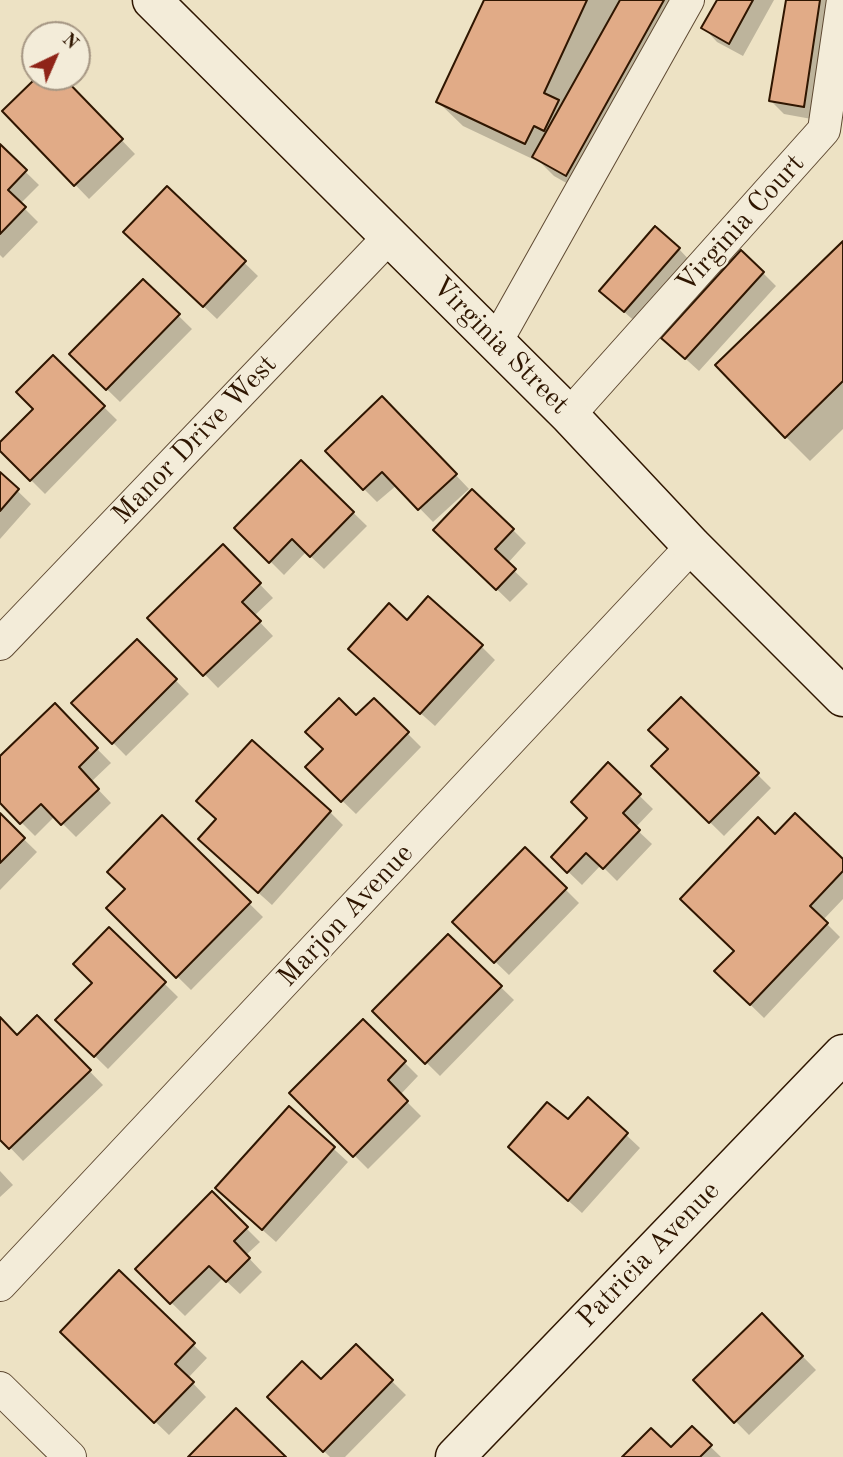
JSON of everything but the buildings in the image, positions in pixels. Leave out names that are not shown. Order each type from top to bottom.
[{"type":"street","name":"Virginia Street","points":[[152,0],[569,415],[692,546],[843,697]]},
{"type":"street","points":[[496,342],[688,0]]},
{"type":"street","name":"Virginia Court","points":[[569,415],[824,130],[842,0]]},
{"type":"street","name":"Manor Drive West","points":[[0,644],[390,236]]},
{"type":"street","name":"Marjon Avenue","points":[[0,1285],[692,546]]},
{"type":"street","name":"Patricia Avenue","points":[[455,1457],[843,1054]]},
{"type":"street","points":[[0,1388],[70,1457]]}]
